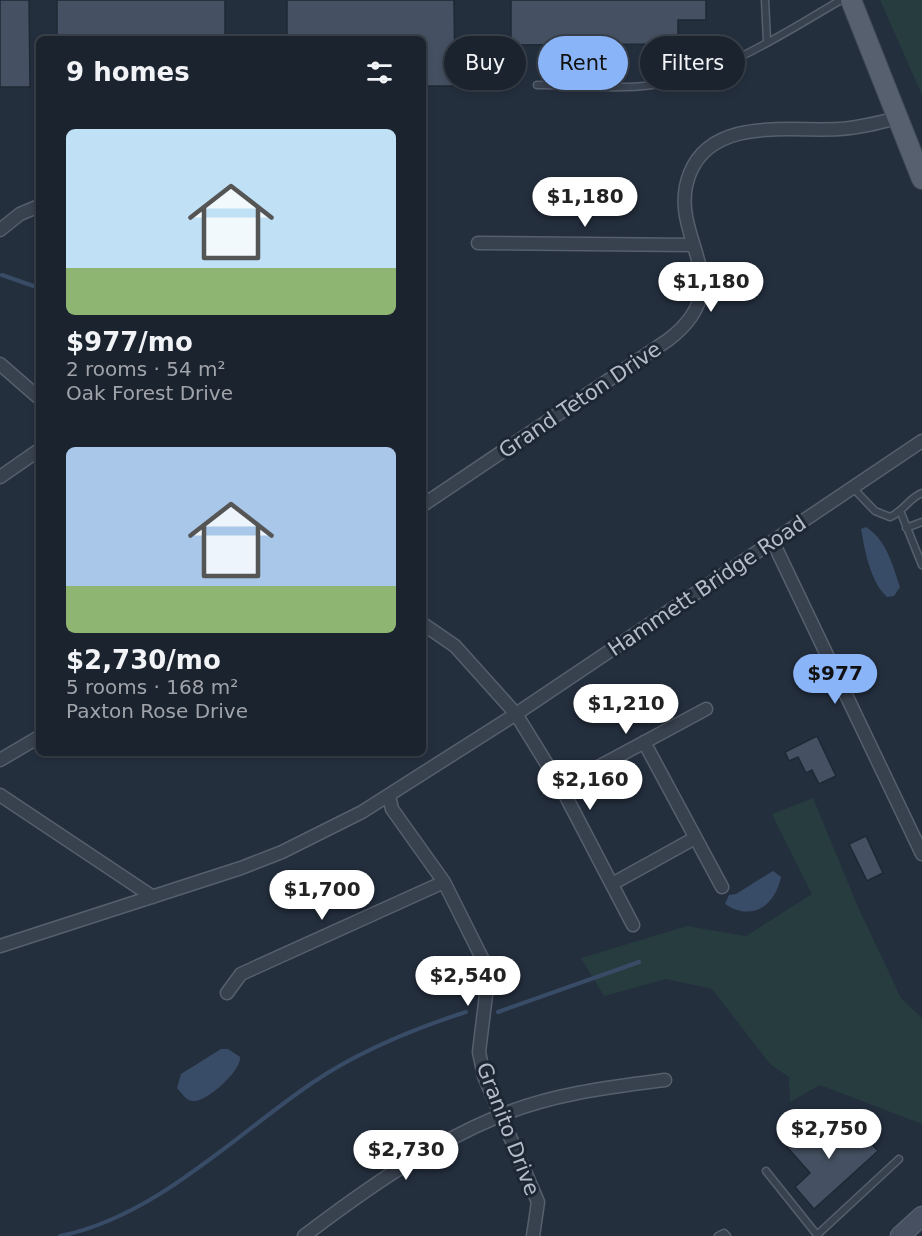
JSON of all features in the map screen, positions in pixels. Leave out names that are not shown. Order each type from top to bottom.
[{"type":"main road","points":[[851,0],[922,179]]},
{"type":"main road","points":[[900,1236],[922,1216]]},
{"type":"street","name":"Grand Teton Drive","points":[[426,503],[677,333],[691,318],[703,289],[703,274],[693,245],[686,205],[687,183],[697,160],[719,142],[736,134],[756,130],[841,129],[897,118]]},
{"type":"street","points":[[0,230],[20,214],[36,207]]},
{"type":"street","points":[[478,243],[693,245]]},
{"type":"street","points":[[0,364],[36,395]]},
{"type":"street","name":"Hammett Bridge Road","points":[[0,946],[241,868],[282,852],[388,796],[516,714],[922,441]]},
{"type":"street","points":[[0,477],[36,452]]},
{"type":"street","points":[[773,542],[922,854]]},
{"type":"street","points":[[426,626],[455,646],[516,714],[561,786],[633,925]]},
{"type":"street","points":[[561,786],[706,709]]},
{"type":"street","points":[[0,760],[36,739]]},
{"type":"street","points":[[644,742],[722,887]]},
{"type":"street","points":[[0,795],[153,897]]},
{"type":"street","name":"Granito Drive","points":[[388,796],[392,809],[444,882],[484,962],[486,995],[478,1052],[484,1076],[538,1202],[533,1236]]},
{"type":"street","points":[[612,884],[695,838]]},
{"type":"street","points":[[227,993],[241,974],[444,882]]},
{"type":"street","points":[[304,1236],[373,1184],[427,1150],[501,1115],[604,1088],[665,1080]]},
{"type":"lane","points":[[765,0],[767,41]]},
{"type":"lane","points":[[537,85],[650,86],[686,78],[721,66],[840,0]]},
{"type":"lane","points":[[853,488],[875,511],[890,517],[901,513],[910,498],[922,493]]},
{"type":"lane","points":[[901,513],[922,566]]},
{"type":"lane","points":[[906,528],[922,522]]},
{"type":"lane","points":[[766,1171],[817,1235],[899,1159]]},
{"type":"lane","points":[[718,1236],[724,1233],[727,1236]]},
{"type":"green space","points":[[880,0],[922,0],[922,95]]},
{"type":"green space","points":[[813,798],[858,907],[901,998],[922,1018],[922,1124],[820,1085],[790,1102],[789,1077],[770,1064],[712,989],[666,979],[604,996],[581,958],[687,926],[746,936],[812,894],[772,814]]},
{"type":"water","points":[[866,527],[879,538],[891,562],[900,587],[894,596],[887,597],[872,574],[861,529]]},
{"type":"water","points":[[773,871],[781,877],[778,887],[774,896],[761,908],[744,911],[725,904],[729,895],[736,894]]},
{"type":"water","points":[[221,1049],[228,1049],[240,1057],[235,1070],[208,1096],[195,1101],[187,1099],[177,1088],[181,1074]]},
{"type":"building","points":[[0,0],[29,0],[30,87],[0,87]]},
{"type":"building","points":[[57,0],[225,0],[225,36],[57,36]]},
{"type":"building","points":[[287,0],[454,0],[454,36],[444,36],[444,86],[426,86],[426,36],[287,36]]},
{"type":"building","points":[[511,0],[706,0],[706,20],[678,20],[678,36],[640,36],[640,44],[628,44],[628,36],[538,36],[538,45],[526,45],[526,36],[511,36]]},
{"type":"building","points":[[817,736],[836,776],[819,784],[812,770],[806,773],[798,757],[789,761],[785,752]]},
{"type":"building","points":[[866,836],[883,873],[867,881],[849,844]]},
{"type":"building","points":[[817,1120],[836,1141],[854,1125],[878,1151],[814,1209],[795,1187],[810,1173],[787,1147]]},
{"type":"waterway","points":[[2,275],[36,287]]},
{"type":"waterway","points":[[498,1012],[639,962]]},
{"type":"waterway","points":[[60,1236],[95,1226],[128,1212],[161,1193],[312,1083],[348,1061],[406,1033],[466,1012]]}]
